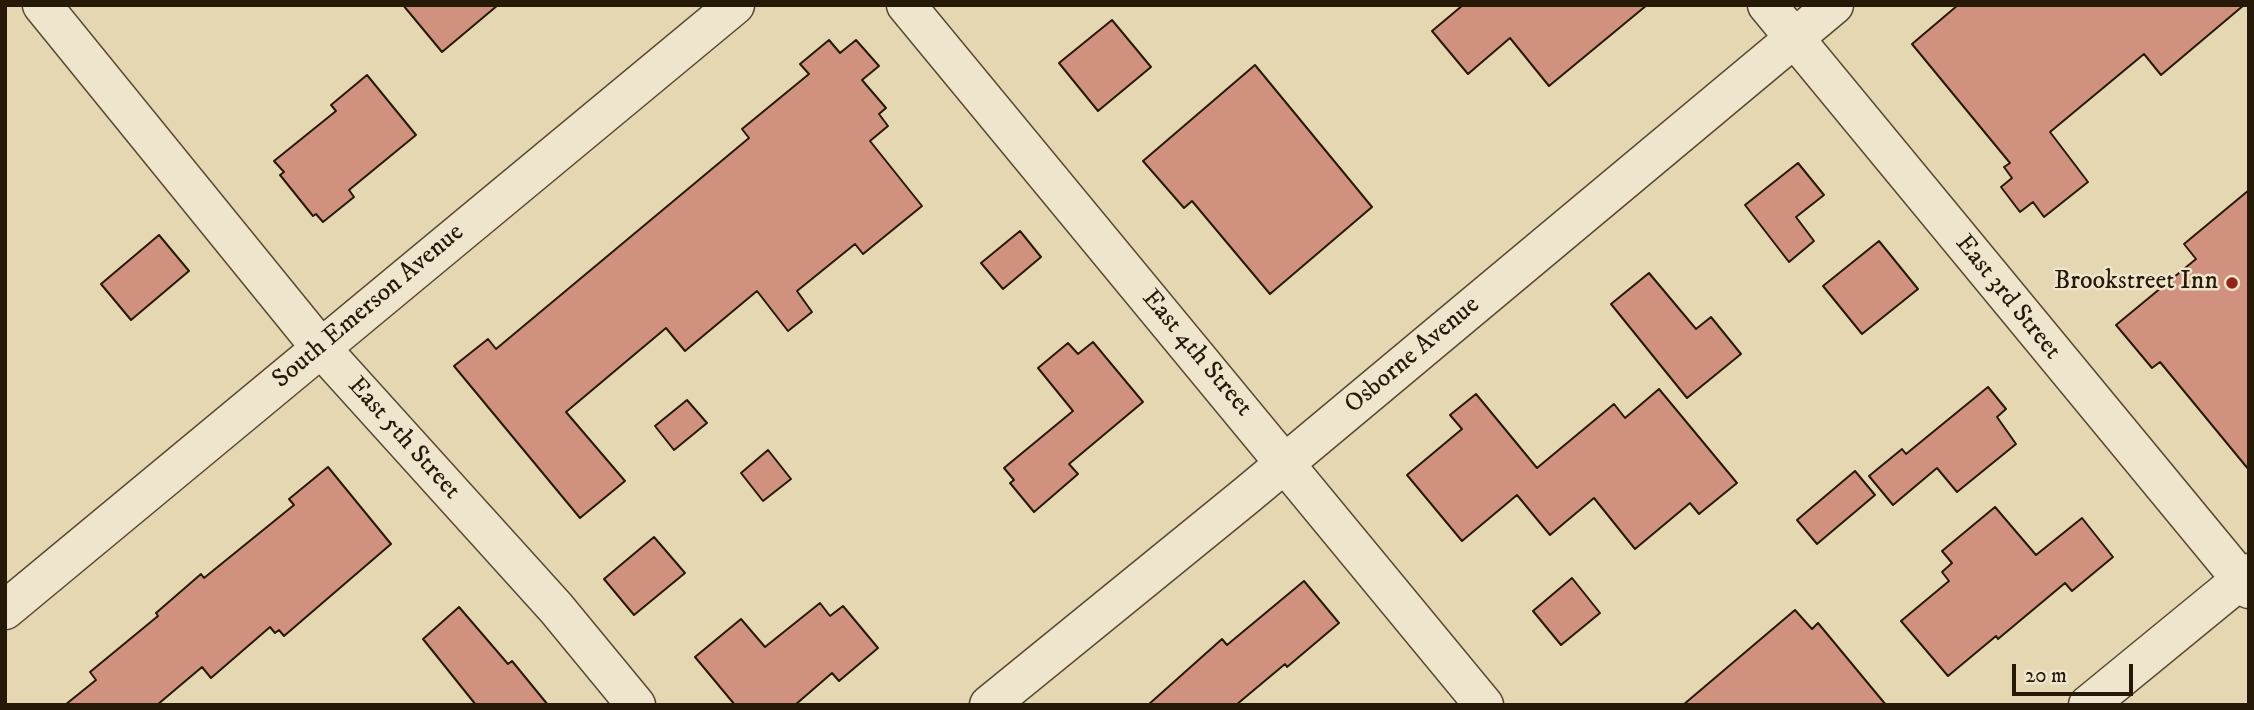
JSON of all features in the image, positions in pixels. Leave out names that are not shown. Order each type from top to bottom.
[{"type":"street","name":"East 5th Street","points":[[42,5],[320,347],[556,608],[636,705]]},
{"type":"street","name":"South Emerson Avenue","points":[[5,610],[735,5]]},
{"type":"street","name":"East 4th Street","points":[[906,5],[1484,705]]},
{"type":"street","name":"East 3rd Street","points":[[1767,5],[2246,581]]},
{"type":"street","name":"Osborne Avenue","points":[[989,705],[1286,462],[1834,5]]},
{"type":"street","points":[[2088,705],[2246,581]]},
{"type":"building","points":[[403,5],[498,5],[442,52]]},
{"type":"building","points":[[1463,5],[1647,5],[1549,86],[1510,38],[1468,74],[1432,31]]},
{"type":"building","points":[[1958,5],[2244,5],[2161,75],[2144,54],[2050,132],[2088,182],[2044,217],[2033,202],[2020,212],[2001,187],[2012,178],[2004,167],[2010,163],[1912,44]]},
{"type":"building","points":[[1112,20],[1151,67],[1098,111],[1059,63]]},
{"type":"building","points":[[829,40],[840,53],[856,40],[879,66],[862,80],[886,108],[879,114],[888,126],[870,141],[922,206],[863,254],[855,244],[797,291],[812,312],[788,331],[757,291],[685,351],[666,328],[566,412],[625,481],[580,518],[454,366],[488,339],[496,349],[749,138],[742,129],[809,74],[800,64]]},
{"type":"building","points":[[1255,65],[1372,207],[1270,294],[1192,201],[1184,208],[1143,161]]},
{"type":"building","points":[[367,75],[416,135],[349,190],[354,197],[323,222],[316,214],[313,216],[280,175],[284,172],[274,161],[336,111],[331,105]]},
{"type":"building","points":[[1798,163],[1824,195],[1796,217],[1814,241],[1789,262],[1745,205]]},
{"type":"building","points":[[2249,190],[2249,470],[2160,362],[2152,368],[2116,325],[2196,259],[2184,244]]},
{"type":"building","points":[[1020,231],[1041,257],[1003,289],[981,263]]},
{"type":"building","points":[[159,235],[189,271],[131,320],[101,284]]},
{"type":"building","points":[[1879,241],[1918,289],[1862,334],[1823,286]]},
{"type":"building","points":[[1649,273],[1696,329],[1711,317],[1741,354],[1687,398],[1611,304]]},
{"type":"building","points":[[1093,342],[1143,402],[1069,464],[1078,474],[1034,512],[1010,483],[1014,480],[1004,468],[1073,411],[1038,368],[1068,343],[1078,354]]},
{"type":"building","points":[[1988,387],[2006,409],[1997,417],[2016,444],[1957,492],[1937,468],[1893,505],[1869,476],[1902,449],[1906,454]]},
{"type":"building","points":[[1659,389],[1737,483],[1699,514],[1690,503],[1635,549],[1594,498],[1550,535],[1517,495],[1462,541],[1407,475],[1462,429],[1450,415],[1476,394],[1537,468],[1614,404],[1625,418]]},
{"type":"building","points":[[687,400],[707,423],[674,450],[655,426]]},
{"type":"building","points":[[768,450],[791,479],[763,501],[741,473]]},
{"type":"building","points":[[328,467],[391,544],[284,636],[279,630],[275,633],[270,627],[211,678],[202,667],[157,705],[65,705],[96,680],[90,672],[158,616],[156,613],[201,574],[204,578],[294,505],[289,499]]},
{"type":"building","points":[[1855,471],[1875,495],[1817,544],[1797,520]]},
{"type":"building","points":[[1995,507],[2036,555],[2082,518],[2113,557],[2072,591],[2065,583],[1998,639],[1996,636],[1948,676],[1901,621],[1949,581],[1942,572],[1952,563],[1942,551]]},
{"type":"building","points":[[654,537],[685,573],[634,615],[604,579]]},
{"type":"building","points":[[1572,578],[1600,613],[1561,645],[1533,611]]},
{"type":"building","points":[[1304,581],[1339,623],[1287,667],[1285,664],[1236,705],[1148,705],[1222,639],[1227,645]]},
{"type":"building","points":[[820,603],[830,616],[843,606],[878,648],[839,681],[832,673],[795,705],[735,705],[695,657],[741,619],[765,647]]},
{"type":"building","points":[[459,607],[508,664],[512,661],[548,705],[476,705],[423,639]]},
{"type":"building","points":[[1795,610],[1812,629],[1818,623],[1886,705],[1683,705]]},
{"type":"place","name":"Brookstreet Inn","points":[[2232,283]]}]
